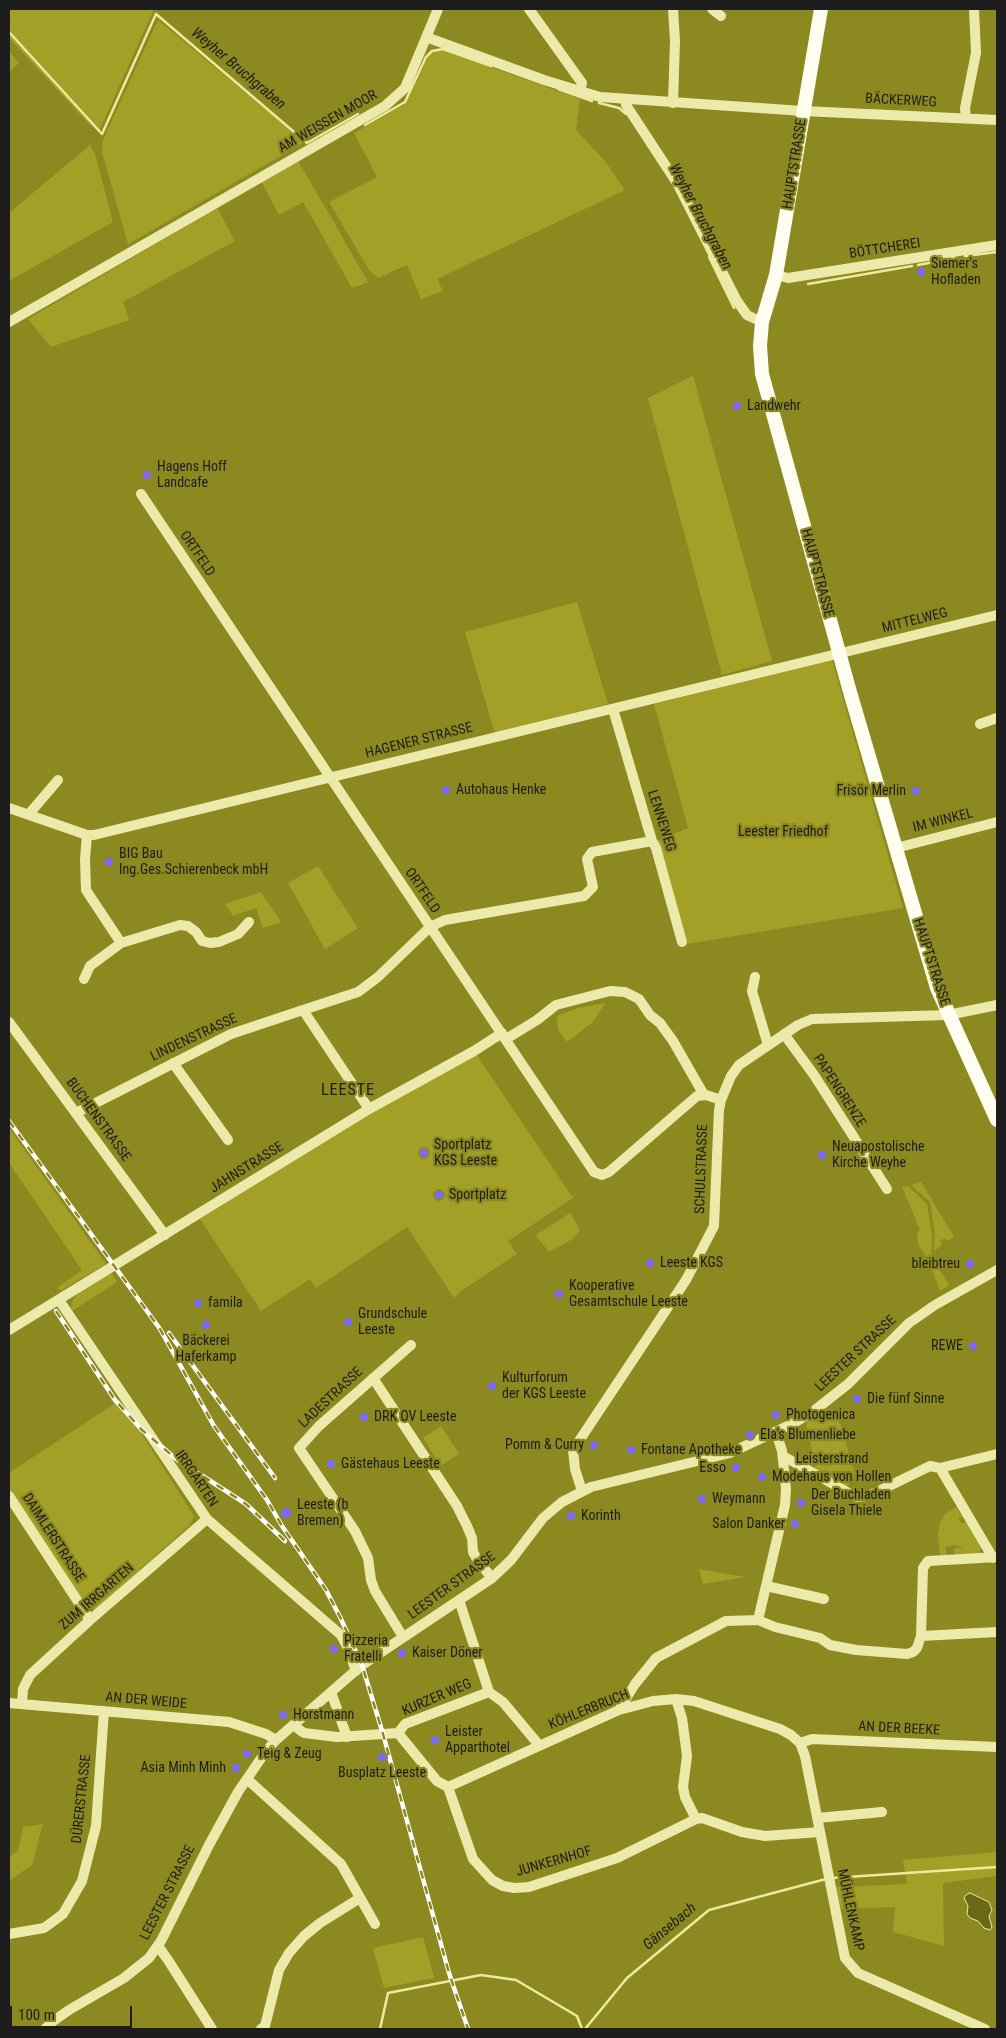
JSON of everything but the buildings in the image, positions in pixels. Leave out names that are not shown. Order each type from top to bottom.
[{"type":"main road","name":"HAUPTSTRASSE","points":[[821,9],[776,275],[762,322],[760,346],[762,374],[839,654],[938,988],[997,1120]]},
{"type":"street","name":"AM WEISSEN MOOR","points":[[9,322],[385,106],[405,88],[438,9]]},
{"type":"street","points":[[529,9],[582,83],[580,92]]},
{"type":"street","points":[[673,9],[676,41],[673,103]]},
{"type":"street","points":[[712,9],[721,16]]},
{"type":"street","points":[[966,118],[965,108],[976,53],[974,9]]},
{"type":"street","points":[[426,37],[580,92],[600,97],[803,111]]},
{"type":"street","points":[[626,100],[626,105],[677,183],[737,301],[747,315],[762,322]]},
{"type":"street","name":"BÄCKERWEG","points":[[803,111],[997,120]]},
{"type":"street","name":"BÖTTCHEREI","points":[[776,275],[788,278],[997,244]]},
{"type":"street","name":"ORTFELD","points":[[141,494],[594,1172],[602,1175],[609,1172],[692,1099],[704,1095]]},
{"type":"street","name":"MITTELWEG","points":[[839,654],[997,615]]},
{"type":"street","name":"HAGENER STRASSE","points":[[87,835],[164,819],[839,654]]},
{"type":"street","name":"LENNEWEG","points":[[613,709],[652,841],[656,848],[682,942]]},
{"type":"street","points":[[980,724],[997,718]]},
{"type":"street","points":[[29,814],[58,780]]},
{"type":"street","points":[[9,808],[87,835],[86,890],[122,943]]},
{"type":"street","name":"IM WINKEL","points":[[896,848],[997,822]]},
{"type":"street","points":[[430,927],[445,920],[584,896],[593,887],[586,859],[592,852],[652,841]]},
{"type":"street","points":[[84,979],[90,966],[122,943],[180,925],[188,926],[196,932],[202,941],[210,943],[219,942],[238,934],[249,922]]},
{"type":"street","name":"LINDENSTRASSE","points":[[76,1114],[231,1034],[358,992],[378,977],[430,927]]},
{"type":"street","points":[[755,977],[752,991],[768,1045]]},
{"type":"street","name":"JAHNSTRASSE","points":[[9,1330],[369,1109],[504,1036],[556,1005],[610,991],[625,992],[639,999],[674,1041],[704,1095]]},
{"type":"street","name":"SCHULSTRASSE","points":[[582,1491],[575,1469],[573,1450],[686,1280],[714,1226],[719,1110],[731,1076],[739,1065],[798,1025],[812,1019],[948,1014],[997,1005]]},
{"type":"street","points":[[303,1010],[369,1109]]},
{"type":"street","name":"BUCHENSTRASSE","points":[[9,1022],[165,1234]]},
{"type":"street","name":"PAPENGRENZE","points":[[784,1034],[814,1075],[887,1189]]},
{"type":"street","points":[[173,1063],[228,1140]]},
{"type":"street","points":[[704,1095],[721,1100]]},
{"type":"street","name":"LEESTER STRASSE","points":[[45,2029],[69,2010],[132,1973],[149,1958],[158,1946],[209,1845],[247,1779],[276,1740],[356,1671],[403,1637],[492,1578],[512,1560],[543,1518],[562,1502],[582,1491],[625,1477],[730,1454],[776,1432],[815,1410],[848,1384],[909,1323],[935,1305],[997,1270]]},
{"type":"street","name":"IRRGARTEN","points":[[60,1300],[207,1520],[342,1635],[348,1646],[356,1671]]},
{"type":"street","name":"LADESTRASSE","points":[[403,1637],[375,1591],[371,1580],[368,1558],[355,1531],[299,1448],[319,1426],[411,1345]]},
{"type":"street","points":[[373,1378],[457,1506],[468,1526],[472,1538],[473,1552],[492,1578]]},
{"type":"street","points":[[758,1620],[785,1505],[786,1489],[783,1456],[776,1432]]},
{"type":"street","points":[[783,1456],[856,1497],[867,1496],[930,1466],[940,1468],[997,1454]]},
{"type":"street","points":[[619,1710],[634,1684],[656,1658],[726,1620],[758,1620],[775,1627],[820,1638],[830,1645],[856,1650],[907,1654],[913,1652],[917,1648],[921,1636],[923,1568],[928,1561],[995,1557],[940,1468]]},
{"type":"street","name":"DAIMLERSTRASSE","points":[[9,1496],[90,1620]]},
{"type":"street","name":"ZUM IRRGARTEN","points":[[22,1704],[24,1689],[30,1675],[90,1620],[207,1520]]},
{"type":"street","points":[[766,1586],[824,1598]]},
{"type":"street","name":"KURZER WEG","points":[[460,1600],[489,1692],[503,1702],[540,1745]]},
{"type":"street","points":[[921,1636],[997,1632]]},
{"type":"street","points":[[331,1692],[347,1737]]},
{"type":"street","name":"KURZER WEG","points":[[398,1733],[405,1724],[489,1692]]},
{"type":"street","points":[[676,1699],[682,1718],[687,1756],[683,1787],[685,1797],[696,1819],[702,1818],[742,1832],[765,1836],[820,1832]]},
{"type":"street","points":[[682,1718],[688,1700]]},
{"type":"street","name":"KÖHLERBRUCH","points":[[448,1787],[619,1710],[653,1701],[688,1700],[780,1729],[792,1735],[800,1743]]},
{"type":"street","name":"AN DER WEIDE","points":[[9,1704],[229,1722],[266,1734],[276,1740]]},
{"type":"street","name":"DÜRERSTRASSE","points":[[9,1934],[44,1928],[63,1914],[82,1881],[96,1826],[104,1711]]},
{"type":"street","points":[[293,1725],[304,1733],[334,1737],[398,1733],[437,1781],[448,1787]]},
{"type":"street","name":"AN DER BEEKE","points":[[800,1743],[812,1739],[997,1747]]},
{"type":"street","name":"MÜHLENKAMP","points":[[800,1743],[806,1756],[842,1949],[850,1965],[858,1973],[986,2029]]},
{"type":"street","points":[[247,1779],[341,1864],[375,1924]]},
{"type":"street","name":"JUNKERNHOF","points":[[448,1787],[472,1859],[492,1880],[503,1886],[514,1888],[529,1886],[617,1858],[696,1819]]},
{"type":"street","points":[[817,1818],[882,1812]]},
{"type":"street","points":[[261,2029],[265,2026],[279,1970],[289,1953],[304,1936],[320,1923],[360,1898]]},
{"type":"street","points":[[158,1946],[212,2029]]},
{"type":"green space","points":[[9,9],[154,9],[100,129],[90,125],[9,38]]},
{"type":"green space","points":[[158,20],[305,142],[128,244],[102,152],[103,140]]},
{"type":"green space","points":[[443,50],[580,99],[576,130],[605,161],[625,190],[437,279],[443,291],[421,299],[407,265],[378,278],[369,270],[329,202],[377,177],[354,133],[405,104],[429,55],[435,51]]},
{"type":"green space","points":[[9,51],[19,63],[9,72]]},
{"type":"green space","points":[[90,145],[96,157],[113,222],[9,281],[9,213]]},
{"type":"green space","points":[[298,161],[368,282],[352,288],[303,202],[279,215],[261,181]]},
{"type":"green space","points":[[217,208],[235,241],[123,302],[129,320],[51,347],[28,319]]},
{"type":"green space","points":[[693,376],[772,661],[722,675],[648,398]]},
{"type":"green space","points":[[577,602],[608,704],[495,734],[465,632]]},
{"type":"green space","name":"Leester Friedhof","points":[[832,660],[903,908],[687,944],[656,841],[688,828],[654,704]]},
{"type":"green space","points":[[318,866],[358,928],[325,949],[288,883]]},
{"type":"green space","points":[[261,892],[281,922],[263,928],[256,908],[233,916],[225,904]]},
{"type":"green space","points":[[605,1003],[593,1022],[567,1042],[558,1030],[557,1016],[578,1008]]},
{"type":"green space","name":"Sportplatz KGS Leeste","points":[[476,1054],[573,1198],[508,1241],[517,1254],[461,1291],[454,1298],[407,1227],[316,1288],[310,1279],[261,1311],[200,1219],[375,1110]]},
{"type":"green space","points":[[9,1128],[106,1264],[60,1291],[58,1287],[82,1270],[9,1163]]},
{"type":"green space","points":[[921,1182],[954,1237],[947,1241],[945,1238],[940,1241],[942,1245],[934,1251],[935,1235],[930,1202],[911,1185]]},
{"type":"green space","points":[[908,1186],[927,1204],[932,1235],[931,1256],[949,1285],[940,1291],[928,1259],[918,1244],[917,1232],[920,1230],[902,1187]]},
{"type":"green space","points":[[570,1213],[580,1230],[573,1239],[549,1252],[536,1235]]},
{"type":"green space","points":[[111,1273],[117,1282],[72,1311],[73,1300],[79,1292]]},
{"type":"green space","points":[[120,1400],[194,1516],[189,1526],[95,1609],[87,1608],[9,1489],[9,1473]]},
{"type":"green space","name":"Leisterstrand","points":[[828,1408],[841,1425],[855,1475],[847,1487],[816,1472],[806,1423]]},
{"type":"green space","points":[[441,1426],[459,1454],[440,1466],[423,1438]]},
{"type":"green space","points":[[956,1507],[962,1517],[958,1519],[962,1524],[967,1523],[981,1548],[979,1554],[955,1555],[954,1548],[964,1548],[955,1545],[945,1547],[947,1556],[940,1556],[938,1534],[940,1522],[945,1514]]},
{"type":"green space","points":[[699,1569],[745,1577],[703,1584]]},
{"type":"green space","points":[[43,1824],[32,1865],[9,1881],[9,1857],[18,1851],[23,1827]]},
{"type":"green space","points":[[997,1852],[997,1876],[943,1883],[944,1946],[893,1932],[895,1907],[841,1909],[836,1887],[907,1884],[903,1860]]},
{"type":"green space","points":[[423,1937],[434,1978],[384,1988],[373,1948]]},
{"type":"shaded area","points":[[970,1893],[989,1902],[992,1910],[989,1916],[992,1927],[990,1930],[984,1928],[978,1921],[970,1918],[967,1914],[968,1906],[964,1898]]},
{"type":"waterway","name":"Weyher Bruchgraben","points":[[9,32],[102,134],[156,14],[307,143],[358,114]]},
{"type":"waterway","name":"Weyher Bruchgraben","points":[[365,125],[405,102],[426,57],[432,51],[443,49],[491,66]]},
{"type":"waterway","name":"Weyher Bruchgraben","points":[[558,89],[592,101]]},
{"type":"waterway","name":"Weyher Bruchgraben","points":[[599,103],[619,108],[626,114]]},
{"type":"waterway","name":"Weyher Bruchgraben","points":[[965,256],[997,252]]},
{"type":"waterway","name":"Weyher Bruchgraben","points":[[709,257],[734,308]]},
{"type":"waterway","name":"Weyher Bruchgraben","points":[[936,262],[954,258]]},
{"type":"waterway","name":"Weyher Bruchgraben","points":[[918,265],[934,262]]},
{"type":"waterway","name":"Weyher Bruchgraben","points":[[808,284],[912,266]]},
{"type":"waterway","name":"Gänsebach","points":[[832,1878],[997,1867]]},
{"type":"waterway","name":"Gänsebach","points":[[585,2029],[627,1978],[709,1910],[826,1879]]},
{"type":"waterway","points":[[380,2029],[388,1993],[481,1975],[516,1980],[577,2016],[582,2029]]},
{"type":"railway","points":[[9,1121],[160,1329],[214,1426],[267,1500],[282,1526],[326,1590],[340,1617],[362,1665],[449,1973],[468,2029]]},
{"type":"railway","points":[[56,1311],[115,1400],[142,1430],[175,1458],[246,1504],[285,1541]]},
{"type":"railway","points":[[169,1333],[275,1478]]},
{"type":"place","name":"Siemer's Hofladen","points":[[921,272]]},
{"type":"place","name":"Landwehr","points":[[737,406]]},
{"type":"place","name":"Hagens Hoff Landcafe","points":[[147,475]]},
{"type":"place","name":"Autohaus Henke","points":[[446,790]]},
{"type":"place","name":"Frisör Merlin","points":[[916,791]]},
{"type":"place","name":"BIG Bau Ing.Ges.Schierenbeck mbH","points":[[109,862]]},
{"type":"place","name":"Sportplatz KGS Leeste","points":[[424,1153]]},
{"type":"place","name":"Neuapostolische Kirche Weyhe","points":[[822,1155]]},
{"type":"place","name":"Sportplatz","points":[[439,1195]]},
{"type":"place","name":"Leeste KGS","points":[[650,1263]]},
{"type":"place","name":"bleibtreu","points":[[970,1264]]},
{"type":"place","name":"Kooperative Gesamtschule Leeste","points":[[559,1294]]},
{"type":"place","name":"famila","points":[[198,1303]]},
{"type":"place","name":"Grundschule Leeste","points":[[348,1322]]},
{"type":"place","name":"Bäckerei Haferkamp","points":[[206,1325]]},
{"type":"place","name":"REWE","points":[[973,1346]]},
{"type":"place","name":"Kulturforum der KGS Leeste","points":[[492,1386]]},
{"type":"place","name":"Die fünf Sinne","points":[[857,1399]]},
{"type":"place","name":"Photogenica","points":[[776,1415]]},
{"type":"place","name":"DRK OV Leeste","points":[[364,1417]]},
{"type":"place","name":"Ela's Blumenliebe","points":[[750,1435]]},
{"type":"place","name":"Pomm & Curry","points":[[594,1445]]},
{"type":"place","name":"Fontane Apotheke","points":[[631,1450]]},
{"type":"place","name":"Gästehaus Leeste","points":[[331,1464]]},
{"type":"place","name":"Esso","points":[[736,1468]]},
{"type":"place","name":"Modehaus von Hollen","points":[[762,1477]]},
{"type":"place","name":"Weymann","points":[[702,1499]]},
{"type":"place","name":"Der Buchladen Gisela Thiele","points":[[801,1503]]},
{"type":"place","name":"Leeste (b Bremen)","points":[[286,1513]]},
{"type":"place","name":"Korinth","points":[[571,1516]]},
{"type":"place","name":"Salon Danker","points":[[795,1524]]},
{"type":"place","name":"Pizzeria Fratelli","points":[[334,1649]]},
{"type":"place","name":"Kaiser Döner","points":[[402,1653]]},
{"type":"place","name":"Horstmann","points":[[283,1715]]},
{"type":"place","name":"Leister Apparthotel","points":[[435,1740]]},
{"type":"place","name":"Teig & Zeug","points":[[247,1754]]},
{"type":"place","name":"Busplatz Leeste","points":[[382,1757]]},
{"type":"place","name":"Asia Minh Minh","points":[[236,1768]]},
{"type":"district","name":"LEESTE","points":[[348,1091]]}]
